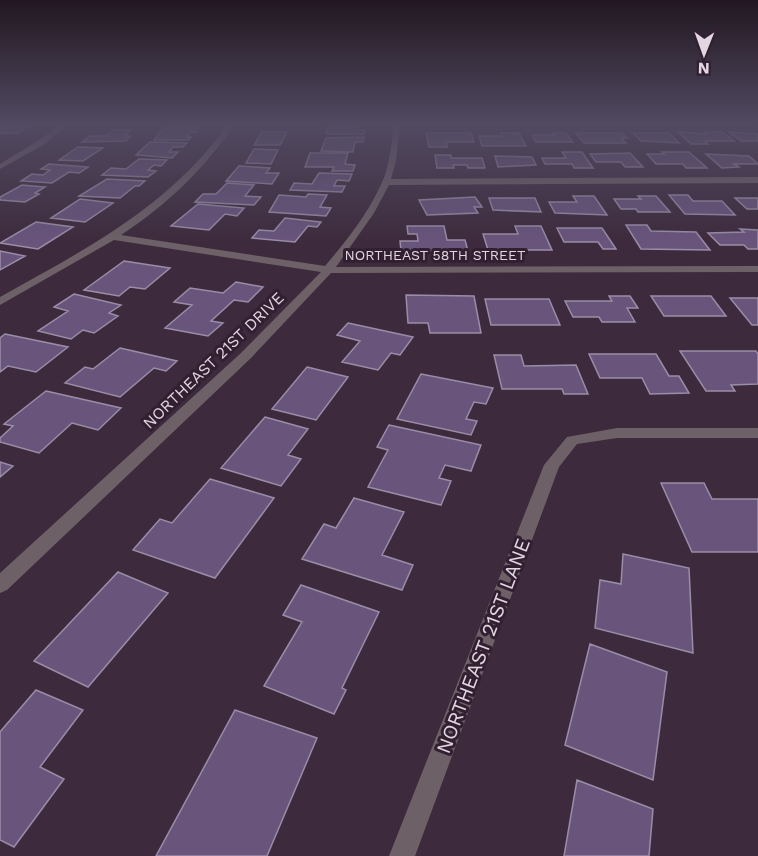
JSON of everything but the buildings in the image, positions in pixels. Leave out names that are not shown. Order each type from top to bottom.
[{"type":"street","points":[[0,302],[114,237],[177,188],[201,164]]},
{"type":"street","name":"NORTHEAST 21ST DRIVE","points":[[0,585],[255,346],[328,270],[358,231],[386,182],[392,164]]},
{"type":"street","points":[[386,182],[758,180]]},
{"type":"street","name":"NORTHEAST 58TH STREET","points":[[114,237],[328,270],[758,269]]},
{"type":"street","name":"NORTHEAST 21ST LANE","points":[[402,856],[552,465],[572,440],[617,433],[758,433]]}]
